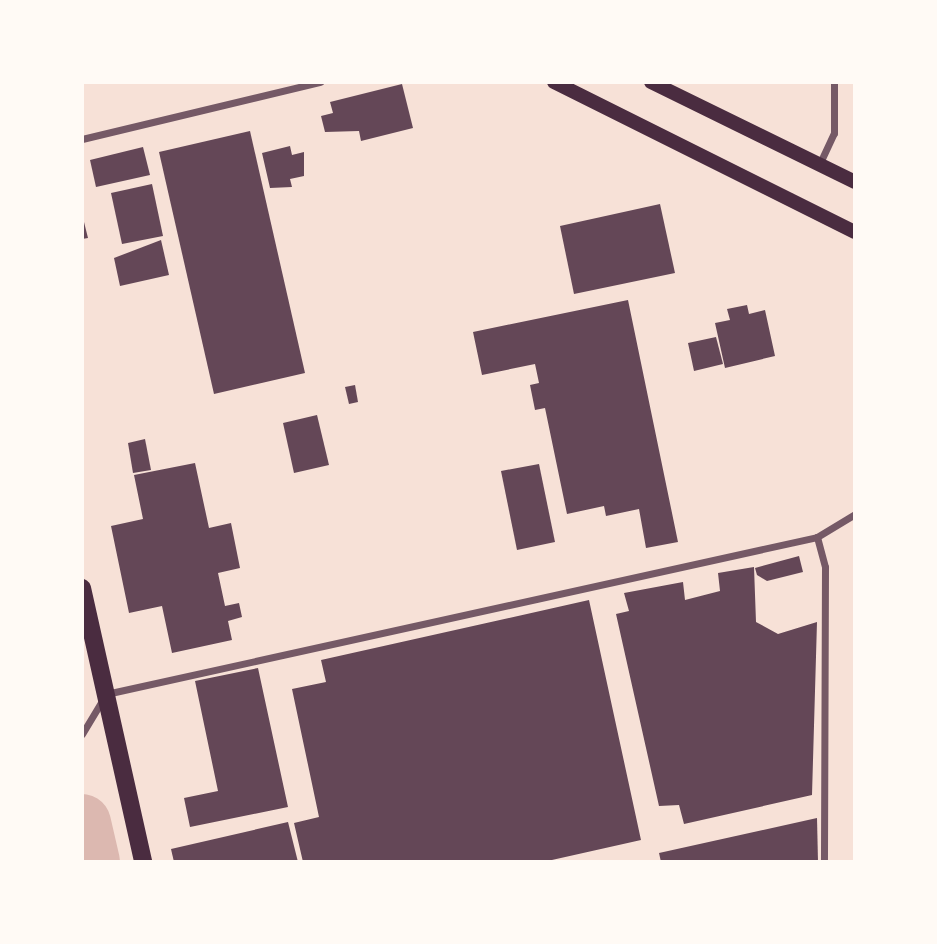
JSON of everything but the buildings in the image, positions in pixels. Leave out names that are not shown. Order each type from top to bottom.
[{"type":"main road","points":[[554,82],[855,232]]},
{"type":"main road","points":[[651,82],[855,182]]},
{"type":"main road","points":[[82,588],[143,862]]},
{"type":"street","points":[[82,139],[320,82]]},
{"type":"street","points":[[819,165],[834,133],[834,82]]},
{"type":"street","points":[[84,732],[106,694],[817,537],[834,530],[855,514]]},
{"type":"street","points":[[817,537],[825,567],[824,862]]},
{"type":"waterway","points":[[82,823],[91,862]]}]
